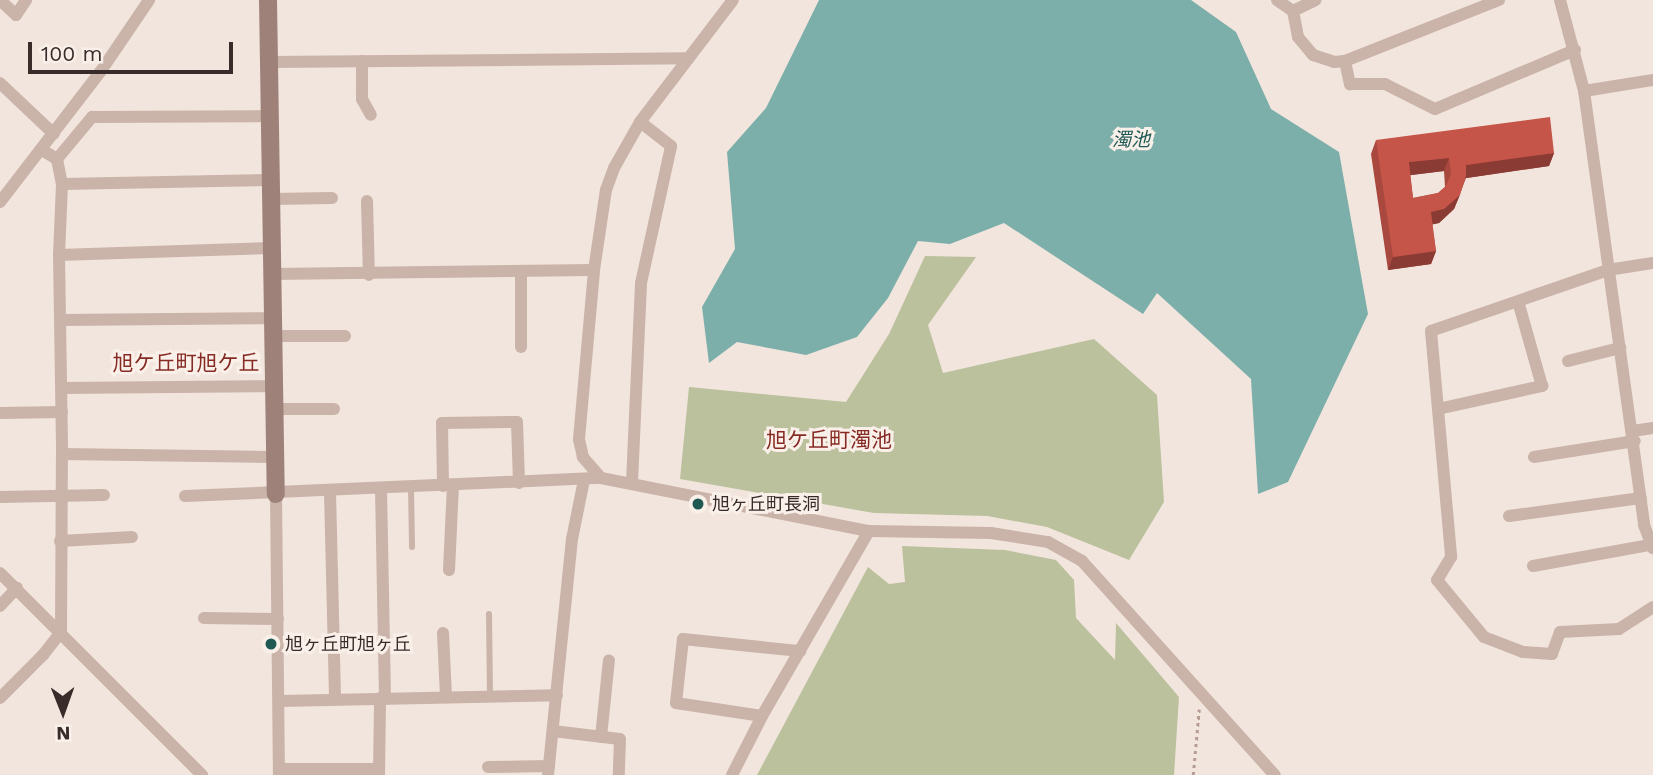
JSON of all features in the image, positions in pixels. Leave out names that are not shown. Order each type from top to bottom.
[{"type":"street","points":[[0,0],[16,15],[26,0]]},
{"type":"street","points":[[0,202],[54,134],[149,0]]},
{"type":"street","points":[[268,0],[272,116],[271,248],[279,772],[378,772],[383,697],[381,489]]},
{"type":"street","points":[[601,478],[583,457],[579,439],[594,270],[606,190],[614,168],[640,122],[733,0]]},
{"type":"street","points":[[1277,0],[1293,11],[1298,37],[1313,55],[1334,62],[1345,61],[1499,0]]},
{"type":"street","points":[[1293,11],[1316,0]]},
{"type":"street","points":[[1533,566],[1651,546],[1641,498],[1584,91],[1560,0]]},
{"type":"street","points":[[1345,61],[1350,84],[1385,85],[1435,109],[1574,50]]},
{"type":"street","points":[[269,62],[688,58]]},
{"type":"street","points":[[362,61],[362,99],[371,115]]},
{"type":"street","points":[[1584,91],[1653,80]]},
{"type":"street","points":[[0,82],[54,134]]},
{"type":"street","points":[[57,159],[92,117],[272,116]]},
{"type":"street","points":[[632,482],[641,283],[671,146],[640,122]]},
{"type":"street","points":[[0,698],[43,655],[61,632],[62,388],[59,254],[62,184],[57,159],[42,150]]},
{"type":"street","points":[[62,184],[271,180]]},
{"type":"street","points":[[271,199],[332,198]]},
{"type":"street","points":[[367,201],[369,275]]},
{"type":"street","points":[[59,254],[271,248]]},
{"type":"street","points":[[1653,263],[1608,271],[1432,331],[1451,557],[1437,580],[1484,637],[1522,652],[1552,654],[1560,632],[1619,629],[1653,607]]},
{"type":"street","points":[[272,274],[369,275],[594,270]]},
{"type":"street","points":[[521,271],[521,346]]},
{"type":"street","points":[[1438,408],[1542,386],[1518,301]]},
{"type":"street","points":[[60,320],[272,327],[345,336]]},
{"type":"street","points":[[1568,361],[1620,348]]},
{"type":"street","points":[[62,388],[274,386]]},
{"type":"street","points":[[274,409],[334,409]]},
{"type":"street","points":[[0,413],[62,412]]},
{"type":"street","points":[[449,569],[448,486],[442,422],[517,422],[519,483]]},
{"type":"street","points":[[1534,457],[1634,436],[1653,428]]},
{"type":"street","points":[[62,454],[275,457]]},
{"type":"street","points":[[185,496],[330,492],[601,478],[869,531],[991,533],[1048,542],[1082,561],[1275,775]]},
{"type":"street","points":[[488,767],[549,771],[572,539],[584,480]]},
{"type":"street","points":[[330,492],[335,698]]},
{"type":"street","points":[[0,497],[104,495]]},
{"type":"street","points":[[1509,516],[1641,498]]},
{"type":"street","points":[[732,775],[762,716],[869,531]]},
{"type":"street","points":[[60,541],[132,537]]},
{"type":"street","points":[[0,573],[202,775]]},
{"type":"street","points":[[0,606],[17,589]]},
{"type":"street","points":[[204,618],[278,619]]},
{"type":"street","points":[[443,633],[446,696]]},
{"type":"street","points":[[762,716],[676,703],[683,639],[800,650]]},
{"type":"street","points":[[601,737],[609,660]]},
{"type":"street","points":[[280,701],[490,694],[557,695]]},
{"type":"street","points":[[553,731],[620,739],[619,775]]},
{"type":"lane","points":[[411,488],[412,547]]},
{"type":"lane","points":[[489,614],[490,694]]},
{"type":"path","points":[[1193,775],[1199,708],[1195,689]]},
{"type":"green space","points":[[925,256],[976,257],[928,325],[943,373],[1094,339],[1157,395],[1164,502],[1129,560],[1047,527],[987,516],[874,513],[680,479],[689,387],[846,402],[889,334]]},
{"type":"green space","points":[[902,546],[1005,550],[1056,560],[1074,580],[1076,618],[1115,660],[1116,623],[1179,697],[1174,775],[757,775],[868,567],[889,584],[905,582]]},
{"type":"water","name":"濁池","points":[[819,0],[1191,0],[1236,32],[1271,109],[1339,152],[1368,314],[1288,482],[1258,494],[1251,379],[1157,293],[1143,314],[1004,223],[950,244],[918,241],[888,298],[857,337],[806,355],[737,342],[709,363],[702,307],[735,249],[727,152],[766,108]]},
{"type":"building","points":[[1550,117],[1554,153],[1466,165],[1466,176],[1460,195],[1444,209],[1431,212],[1436,251],[1393,257],[1376,140]],"holes":[[[1449,158],[1451,174],[1446,186],[1438,193],[1413,198],[1409,162]]]},
{"type":"place","name":"旭ヶ丘町長洞","points":[[698,504]]},
{"type":"place","name":"旭ヶ丘町旭ヶ丘","points":[[271,644]]},
{"type":"district","name":"旭ケ丘町旭ケ丘","points":[[186,363]]},
{"type":"district","name":"旭ケ丘町濁池","points":[[829,440]]}]
